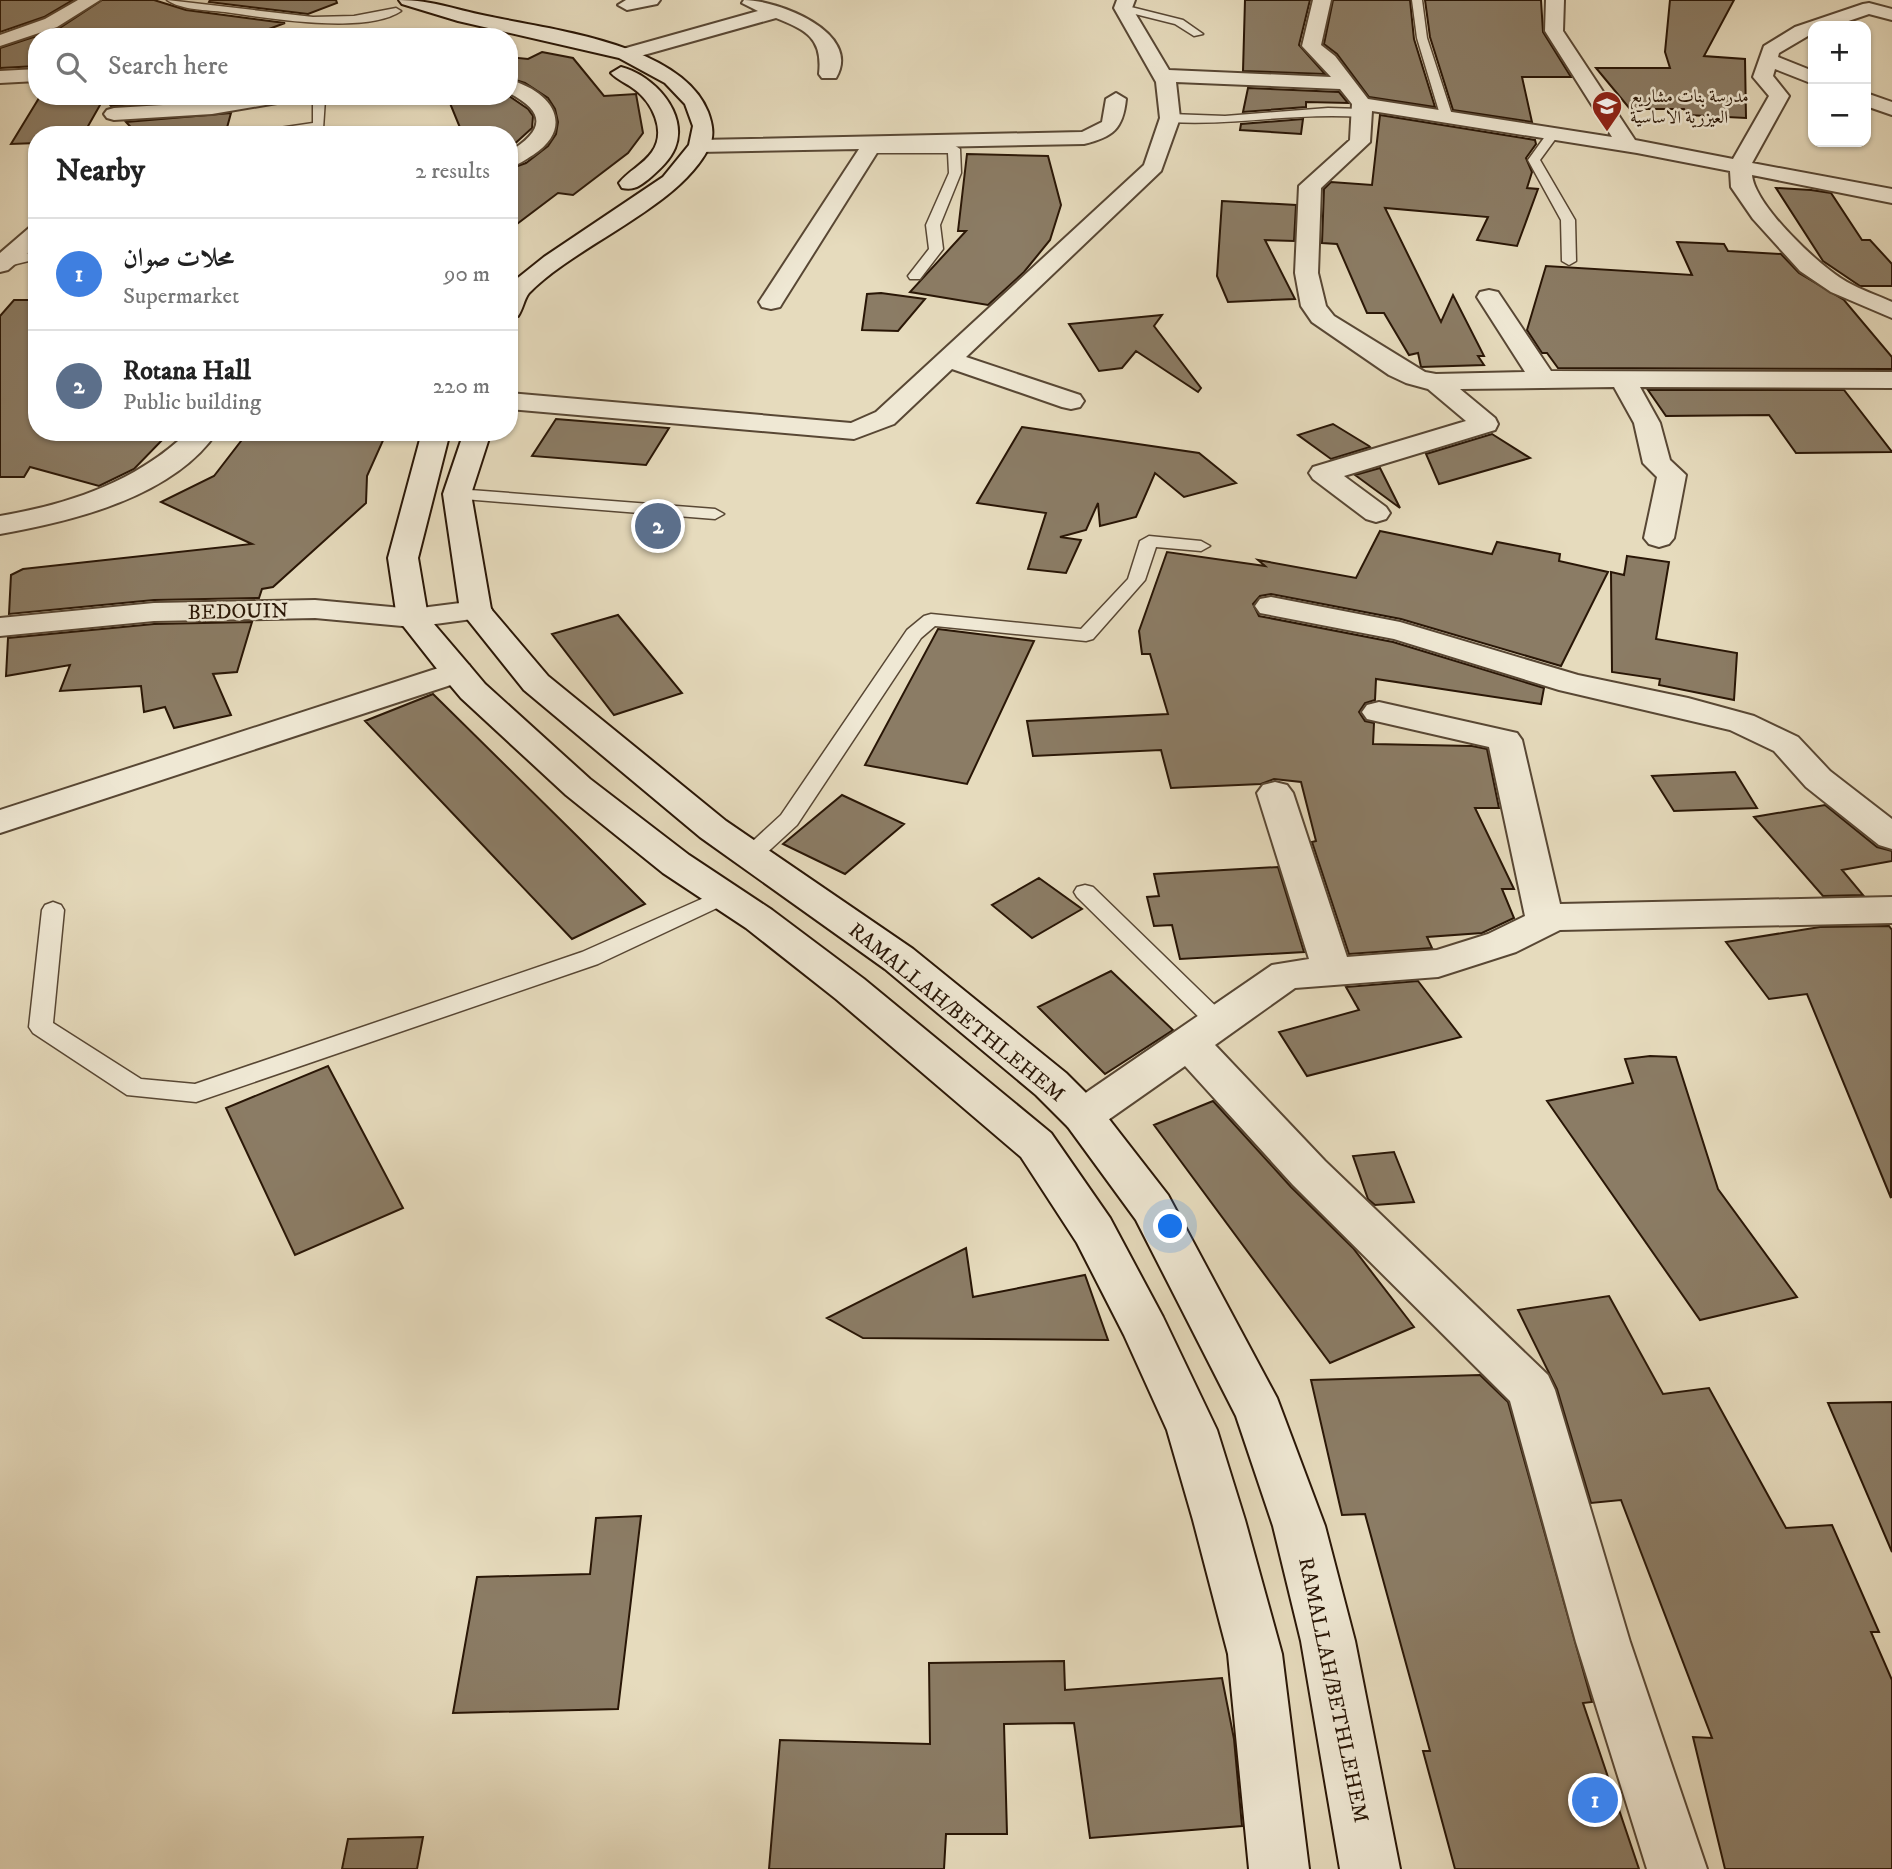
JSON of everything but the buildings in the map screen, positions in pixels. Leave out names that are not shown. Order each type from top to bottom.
[{"type":"street","points":[[37,28],[92,0]]},
{"type":"street","points":[[379,0],[518,28]]},
{"type":"street","points":[[627,5],[652,0]]},
{"type":"street","points":[[745,0],[817,31],[828,43],[833,59],[830,74]]},
{"type":"street","points":[[1322,0],[1311,46],[1328,60],[1347,83],[1362,109],[1360,142],[1310,186],[1307,289],[1321,317],[1365,344],[1397,371],[1419,380],[1436,382],[1543,379],[1892,380]]},
{"type":"street","points":[[1555,0],[1554,31],[1628,146]]},
{"type":"street","points":[[1829,21],[1869,2],[1892,15]]},
{"type":"street","points":[[518,402],[854,431],[885,418],[1154,167],[1170,118],[1166,82],[1133,4]]},
{"type":"street","points":[[402,6],[437,24],[456,28]]},
{"type":"street","points":[[626,54],[776,12]]},
{"type":"street","points":[[518,28],[626,54],[672,79],[694,102],[703,126],[699,146],[671,182],[552,262],[518,290]]},
{"type":"street","points":[[1808,29],[1771,50],[1763,77],[1779,96],[1740,165],[1742,187],[1761,214],[1808,266],[1839,287],[1892,311]]},
{"type":"street","points":[[0,41],[28,31]]},
{"type":"street","points":[[518,41],[558,49],[640,81],[659,102],[669,126],[665,150],[632,181],[611,195]]},
{"type":"street","points":[[1769,60],[1808,76]]},
{"type":"street","points":[[0,77],[28,75]]},
{"type":"street","points":[[1163,76],[1347,83]]},
{"type":"street","points":[[518,90],[535,99],[545,110],[547,125],[542,137],[518,154]]},
{"type":"street","points":[[699,146],[871,146],[1084,138],[1112,125],[1116,99]]},
{"type":"street","points":[[1871,101],[1892,109]]},
{"type":"street","points":[[109,126],[116,105],[212,108],[230,105]]},
{"type":"street","points":[[1362,109],[1447,118],[1628,146],[1740,165],[1892,196]]},
{"type":"street","points":[[771,302],[871,146]]},
{"type":"street","points":[[1,265],[28,241]]},
{"type":"street","points":[[1489,297],[1543,379]]},
{"type":"street","points":[[948,359],[1071,401]]},
{"type":"street","points":[[1623,379],[1647,423],[1657,463],[1672,475],[1659,538]]},
{"type":"street","points":[[1376,513],[1323,473],[1485,424],[1436,382]]},
{"type":"street","points":[[0,525],[39,519],[106,498],[147,478],[181,456],[195,441]]},
{"type":"street","points":[[434,441],[403,558],[413,618],[457,672],[473,691],[578,788],[676,864],[850,989],[1036,1145],[1094,1231],[1146,1331],[1192,1430],[1219,1520],[1255,1654],[1279,1869]]},
{"type":"street","points":[[475,441],[457,494],[475,610]]},
{"type":"street","points":[[1272,606],[1399,631],[1571,682],[1742,723],[1786,744],[1818,779],[1892,836]]},
{"type":"street","name":"BEDOUIN","points":[[0,627],[168,612],[315,609],[413,618],[475,610]]},
{"type":"street","name":"RAMALLAH/BETHLEHEM","points":[[475,610],[536,683],[636,768],[751,855],[899,959],[1051,1084],[1083,1116],[1152,1208],[1261,1413],[1299,1526],[1328,1641],[1370,1869]]},
{"type":"street","points":[[0,821],[457,672]]},
{"type":"street","points":[[1379,712],[1505,740],[1545,922]]},
{"type":"street","points":[[1275,793],[1332,971]]},
{"type":"street","points":[[1083,1116],[1286,975],[1438,963],[1502,943],[1554,917],[1892,910]]},
{"type":"street","points":[[1204,1033],[1309,1173],[1531,1390],[1603,1642],[1678,1869]]},
{"type":"lane","points":[[172,0],[289,19],[334,22],[377,17],[402,6]]},
{"type":"lane","points":[[1417,0],[1422,38],[1447,118]]},
{"type":"lane","points":[[1133,4],[1179,22],[1198,34]]},
{"type":"lane","points":[[319,105],[319,126]]},
{"type":"lane","points":[[1170,118],[1225,120],[1362,109]]},
{"type":"lane","points":[[1553,134],[1534,160],[1568,220],[1569,261]]},
{"type":"lane","points":[[871,146],[954,149],[955,173],[933,225],[936,249],[915,276]]},
{"type":"lane","points":[[1,265],[28,258]]},
{"type":"lane","points":[[457,494],[715,514]]},
{"type":"lane","points":[[751,855],[789,820],[914,634],[931,620],[1086,635],[1136,580],[1149,541],[1201,546]]},
{"type":"lane","points":[[1084,892],[1204,1033]]},
{"type":"lane","points":[[53,910],[41,1027],[135,1088],[196,1093],[590,958],[724,896]]},
{"type":"place","name":"مدرسة بنات مشاريع العيزرية الاساسية","points":[[1607,133]]},
{"type":"place","name":"Rotana Hall","points":[[658,526]]},
{"type":"place","name":"محلات صوان","points":[[1595,1800]]}]
